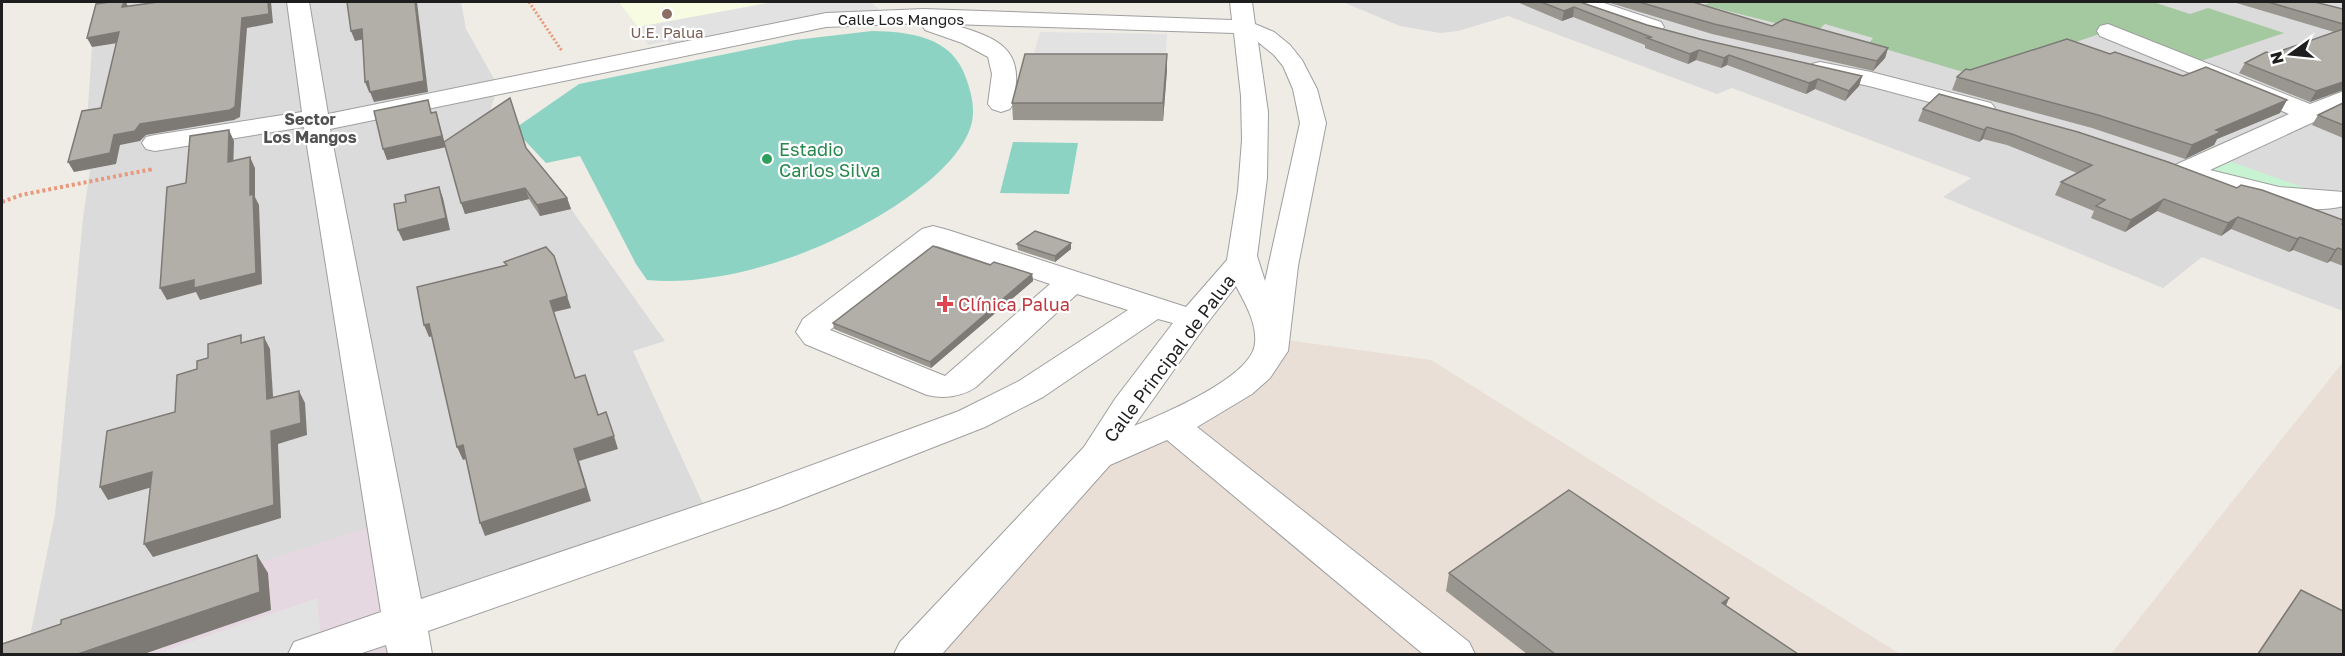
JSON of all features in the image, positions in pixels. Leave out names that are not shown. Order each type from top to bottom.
[{"type":"street","points":[[298,2],[316,121],[407,638]]},
{"type":"street","points":[[1582,2],[1676,34]]},
{"type":"street","points":[[1242,14],[1282,50],[1294,65],[1305,89],[1313,123],[1283,266],[1271,351]]},
{"type":"street","name":"Calle Los Mangos","points":[[156,143],[316,121],[805,23],[903,16],[1242,14]]},
{"type":"street","name":"Calle Principal de Palua","points":[[1097,456],[1170,424],[1234,391],[1255,374],[1271,351],[1272,338],[1265,310],[1242,263],[1251,194],[1255,127],[1242,14]]},
{"type":"street","points":[[903,16],[969,38],[1013,62],[1001,104]]},
{"type":"street","points":[[2108,31],[2310,113]]},
{"type":"street","points":[[1799,64],[1912,89],[2008,115]]},
{"type":"street","points":[[2340,201],[2297,200],[2273,196],[2175,167],[2216,156],[2343,98]]},
{"type":"street","points":[[2216,156],[2340,201]]},
{"type":"street","points":[[1071,282],[967,377],[958,384],[948,387],[939,387],[817,337],[813,332],[815,326],[933,235],[1071,282],[1193,319]]},
{"type":"street","name":"Calle Principal de Palua","points":[[916,654],[1097,456],[1128,407],[1193,319],[1242,263]]},
{"type":"street","points":[[310,654],[407,638],[972,419],[1031,389],[1153,308]]},
{"type":"street","points":[[1170,424],[1453,654]]},
{"type":"path","points":[[529,2],[575,70]]},
{"type":"shaded area","points":[[104,2],[461,2],[466,29],[498,86],[478,150],[522,150],[571,209],[665,341],[633,351],[709,517],[404,621],[30,636],[55,514],[83,218],[90,170],[74,172],[87,121],[92,47]]},
{"type":"shaded area","name":"U.E. Palua","points":[[619,2],[774,2],[638,27]]},
{"type":"shaded area","points":[[774,2],[871,2],[886,16],[674,49],[667,41],[648,45],[638,27]]},
{"type":"shaded area","points":[[1343,2],[2343,2],[2343,311],[2202,257],[2163,288],[1943,197],[1971,178],[1732,88],[1717,94],[1508,16],[1458,31],[1440,33],[1400,26]]},
{"type":"shaded area","name":"Estadio Carlos Silva","points":[[872,31],[915,35],[928,39],[951,53],[960,64],[966,78],[973,111],[972,122],[962,144],[945,166],[894,207],[809,251],[752,269],[717,277],[682,281],[647,280],[636,264],[580,156],[546,163],[514,129],[579,84],[795,40]]},
{"type":"shaded area","points":[[1040,32],[1167,34],[1165,69],[1030,67]]},
{"type":"shaded area","points":[[1013,142],[1078,143],[1069,194],[1000,193]]},
{"type":"shaded area","points":[[1272,338],[1431,360],[1900,654],[916,654],[1097,456],[1234,391]]},
{"type":"shaded area","points":[[2343,362],[2343,654],[2111,654]]},
{"type":"shaded area","points":[[386,522],[410,654],[2,654],[2,645]]},
{"type":"shaded area","points":[[317,598],[322,650],[310,654],[156,654]]},
{"type":"green space","points":[[1711,2],[2153,2],[2190,14],[2208,8],[2284,33],[2192,64],[2108,31],[1977,76],[1868,44],[1873,38],[1825,24],[1815,33],[1704,5]]},
{"type":"green space","points":[[2215,156],[2336,199],[2185,171]]},
{"type":"building","points":[[124,2],[122,7],[158,2],[268,2],[269,14],[242,18],[235,107],[230,110],[140,124],[135,131],[114,135],[110,153],[68,162],[82,111],[101,108],[119,32],[87,38],[96,4]]},
{"type":"building","points":[[347,2],[415,2],[424,81],[370,92],[368,81],[365,82],[362,29],[351,31]]},
{"type":"building","points":[[1541,2],[1580,2],[1647,25],[1700,39],[1862,76],[1849,91],[1818,79],[1809,83],[1729,55],[1724,58],[1699,50],[1690,54],[1574,7],[1564,11]]},
{"type":"building","points":[[1639,2],[1693,2],[1772,26],[1784,19],[1888,48],[1877,61],[1714,24]]},
{"type":"building","points":[[2268,2],[2315,2],[2343,9],[2343,24]]},
{"type":"building","points":[[2343,29],[2343,82],[2316,91],[2245,63],[2266,52],[2272,54]]},
{"type":"building","points":[[2067,39],[2110,54],[2115,52],[2183,76],[2206,67],[2287,100],[2216,130],[2221,132],[2192,145],[2098,115],[1957,77],[1966,69],[1970,70]]},
{"type":"building","points":[[1025,54],[1167,54],[1163,103],[1012,103]]},
{"type":"building","points":[[1939,94],[2078,132],[2237,188],[2241,185],[2262,190],[2343,220],[2343,250],[2338,248],[2335,250],[2300,237],[2297,239],[2238,217],[2228,223],[2164,199],[2131,220],[2096,206],[2105,200],[2061,182],[2092,165],[2012,134],[1987,127],[1984,130],[1923,109]]},
{"type":"building","points":[[510,98],[526,148],[567,198],[537,205],[525,188],[461,203],[444,142]]},
{"type":"building","points":[[428,100],[431,113],[436,112],[442,136],[383,149],[374,111]]},
{"type":"building","points":[[2343,103],[2343,125],[2318,115]]},
{"type":"building","points":[[229,130],[228,162],[250,157],[250,195],[253,194],[256,273],[194,288],[194,280],[160,288],[167,187],[186,183],[190,136]]},
{"type":"building","points":[[439,187],[446,218],[398,230],[394,204],[406,202],[405,195]]},
{"type":"building","points":[[1035,231],[1071,243],[1055,256],[1017,244]]},
{"type":"building","points":[[933,246],[990,265],[994,262],[1032,274],[930,362],[833,323]]},
{"type":"building","points":[[546,247],[554,256],[567,296],[550,301],[575,378],[585,375],[598,415],[606,412],[614,436],[574,449],[586,488],[480,523],[463,445],[457,447],[429,324],[424,325],[417,287],[507,265],[504,262]]},
{"type":"building","points":[[241,335],[241,343],[264,337],[267,399],[299,391],[301,423],[271,431],[274,505],[144,544],[152,472],[100,487],[107,431],[175,412],[177,375],[197,369],[197,361],[208,358],[208,344]]},
{"type":"building","points":[[1569,490],[1729,598],[1722,603],[1798,654],[1555,654],[1449,573]]},
{"type":"building","points":[[257,555],[260,592],[78,654],[2,654],[2,644],[61,624],[61,620]]},
{"type":"building","points":[[2301,590],[2343,611],[2343,654],[2258,654]]},
{"type":"place","name":"U.E. Palua","points":[[667,14]]},
{"type":"place","name":"Estadio Carlos Silva","points":[[767,159]]},
{"type":"place","name":"Clínica Palua","points":[[945,304]]},
{"type":"district","name":"Sector Los Mangos","points":[[310,128]]}]
